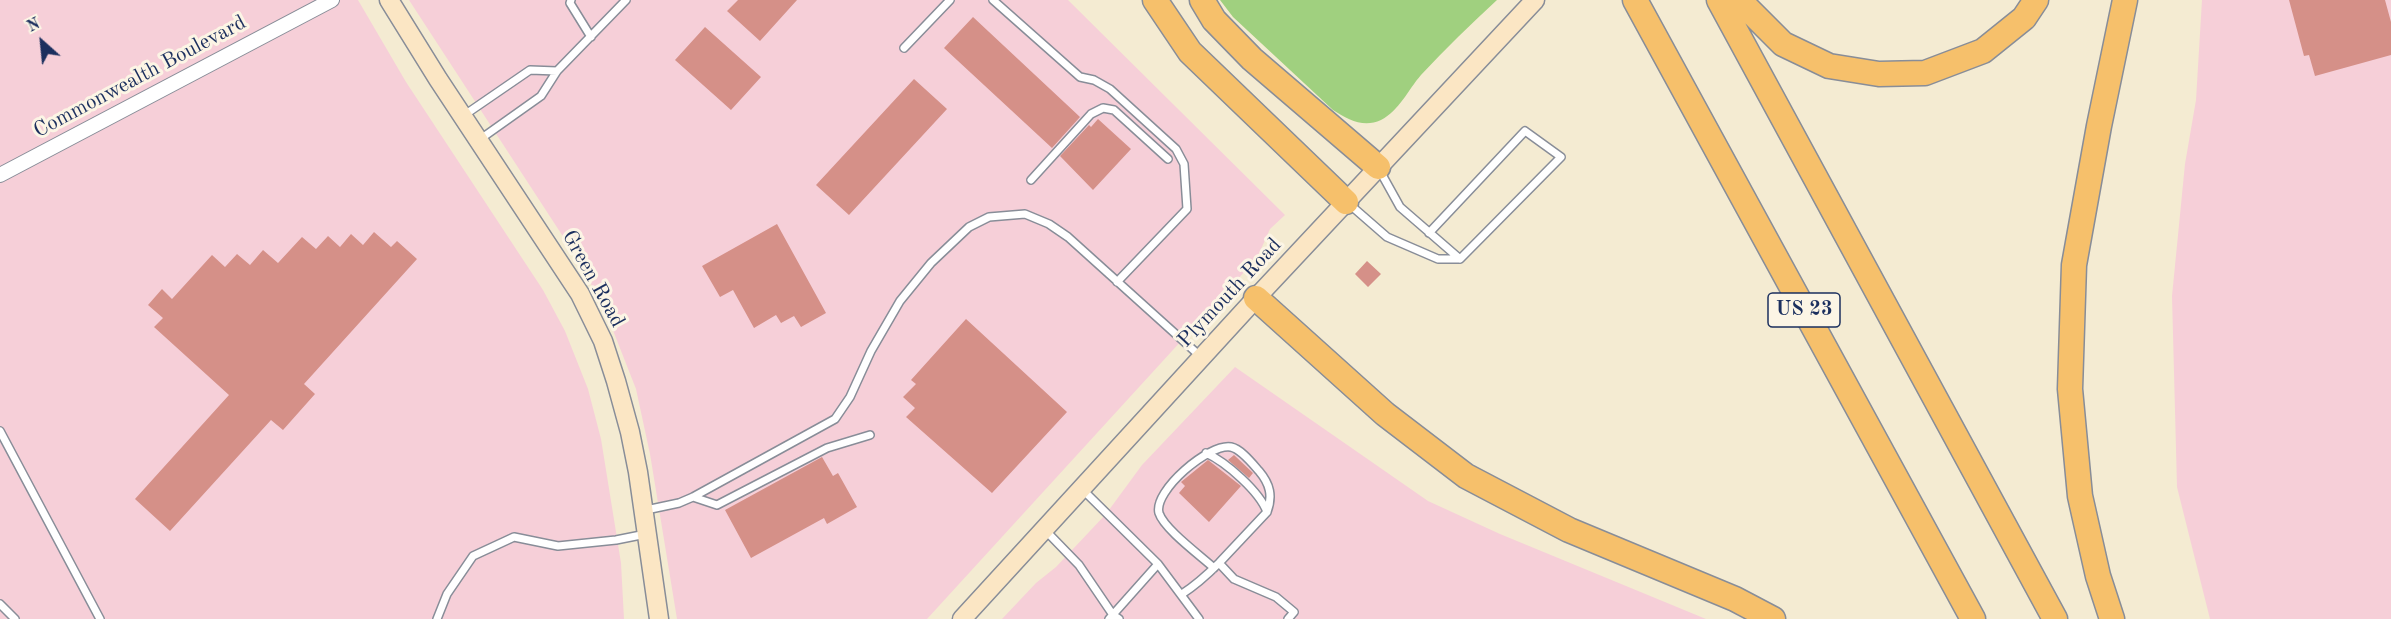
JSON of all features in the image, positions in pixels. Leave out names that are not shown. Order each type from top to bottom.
[{"type":"highway","points":[[1155,0],[1190,52],[1346,202]]},
{"type":"highway","points":[[1202,0],[1214,20],[1252,59],[1378,167]]},
{"type":"highway","name":"US 23","points":[[1635,0],[1973,619]]},
{"type":"highway","points":[[1719,0],[2055,619]]},
{"type":"highway","points":[[1739,0],[1783,44],[1829,66],[1879,74],[1925,73],[1983,51],[2024,18],[2036,0]]},
{"type":"highway","points":[[2112,619],[2098,576],[2080,496],[2070,389],[2074,265],[2125,0]]},
{"type":"highway","points":[[1256,298],[1385,414],[1466,476],[1569,530],[1735,599],[1773,619]]},
{"type":"main road","name":"Green Road","points":[[389,0],[580,294],[603,341],[630,432],[659,619]]},
{"type":"main road","name":"Plymouth Road","points":[[962,619],[1256,298],[1535,0]]},
{"type":"street","name":"Commonwealth Boulevard","points":[[0,175],[332,0]]},
{"type":"lane","points":[[571,0],[570,3],[591,37]]},
{"type":"lane","points":[[479,140],[541,96],[557,71],[626,0]]},
{"type":"lane","points":[[904,48],[950,0]]},
{"type":"lane","points":[[993,0],[1080,77],[1094,80],[1110,89],[1176,149],[1184,164],[1187,209],[1117,282]]},
{"type":"lane","points":[[463,116],[530,70],[557,71]]},
{"type":"lane","points":[[1030,180],[1088,117],[1103,108],[1114,110],[1168,159]]},
{"type":"lane","points":[[1346,202],[1388,237],[1438,259],[1460,259],[1561,157],[1525,131],[1429,233]]},
{"type":"lane","points":[[1378,167],[1400,207],[1460,259]]},
{"type":"lane","points":[[643,510],[669,506],[693,497],[835,419],[850,397],[871,351],[900,301],[931,263],[978,221],[1004,214],[1025,214],[1049,224],[1068,237],[1202,357]]},
{"type":"lane","points":[[1,434],[100,619]]},
{"type":"lane","points":[[693,497],[717,505],[827,448],[870,435]]},
{"type":"lane","points":[[1182,594],[1216,566],[1267,512],[1271,502],[1271,492],[1266,479],[1238,450],[1230,447],[1206,453],[1195,461],[1162,498],[1160,516],[1171,529],[1216,566],[1234,579],[1276,597],[1294,612],[1288,619]]},
{"type":"lane","points":[[1206,453],[1218,458],[1263,500],[1267,512]]},
{"type":"lane","points":[[1082,488],[1158,564],[1199,619]]},
{"type":"lane","points":[[1044,529],[1079,565],[1114,618],[1158,564]]},
{"type":"lane","points":[[437,619],[447,594],[473,556],[514,537],[558,546],[616,540],[646,534]]},
{"type":"lane","points":[[0,604],[15,619]]},
{"type":"shaded area","points":[[0,0],[358,0],[406,82],[543,290],[565,331],[588,389],[601,439],[621,563],[624,619],[0,619]]},
{"type":"shaded area","points":[[409,0],[1068,0],[1285,215],[1270,229],[1257,258],[927,619],[677,619],[650,454],[636,389],[605,310],[577,258]]},
{"type":"shaded area","points":[[2202,0],[2391,0],[2391,619],[2210,619],[2177,487],[2172,296],[2185,164],[2196,100]]},
{"type":"shaded area","points":[[1235,367],[1428,501],[1500,534],[1706,619],[1002,619],[1106,514],[1142,465]]},
{"type":"green space","points":[[1220,0],[1497,0],[1421,75],[1393,111],[1381,120],[1362,123],[1350,120],[1333,110],[1233,17]]},
{"type":"building","points":[[738,0],[797,0],[760,41],[727,11]]},
{"type":"building","points":[[2289,0],[2385,0],[2391,22],[2391,55],[2315,76],[2309,55],[2304,56]]},
{"type":"building","points":[[973,17],[1080,117],[1052,148],[944,48]]},
{"type":"building","points":[[705,27],[761,77],[731,110],[675,60]]},
{"type":"building","points":[[914,79],[947,109],[849,215],[816,185]]},
{"type":"building","points":[[1098,119],[1131,149],[1093,190],[1060,156],[1089,125],[1091,127]]},
{"type":"building","points":[[777,224],[826,313],[801,327],[794,316],[781,323],[776,315],[754,328],[733,290],[720,297],[702,266]]},
{"type":"building","points":[[374,232],[391,247],[397,241],[417,259],[304,384],[315,394],[283,430],[271,420],[170,531],[135,499],[229,395],[154,327],[163,318],[148,305],[162,289],[172,299],[212,255],[225,267],[237,254],[250,265],[263,250],[278,263],[302,237],[316,249],[328,236],[340,247],[351,234],[363,245]]},
{"type":"building","points":[[1367,261],[1381,274],[1368,287],[1355,274]]},
{"type":"building","points":[[966,319],[1067,412],[992,493],[906,417],[915,408],[903,397],[916,384],[911,380]]},
{"type":"building","points":[[1234,455],[1253,473],[1249,478],[1228,460]]},
{"type":"building","points":[[822,457],[833,476],[838,473],[857,507],[827,524],[824,518],[751,558],[725,510]]},
{"type":"building","points":[[1208,460],[1241,486],[1209,522],[1179,493],[1185,486],[1181,482]]}]
